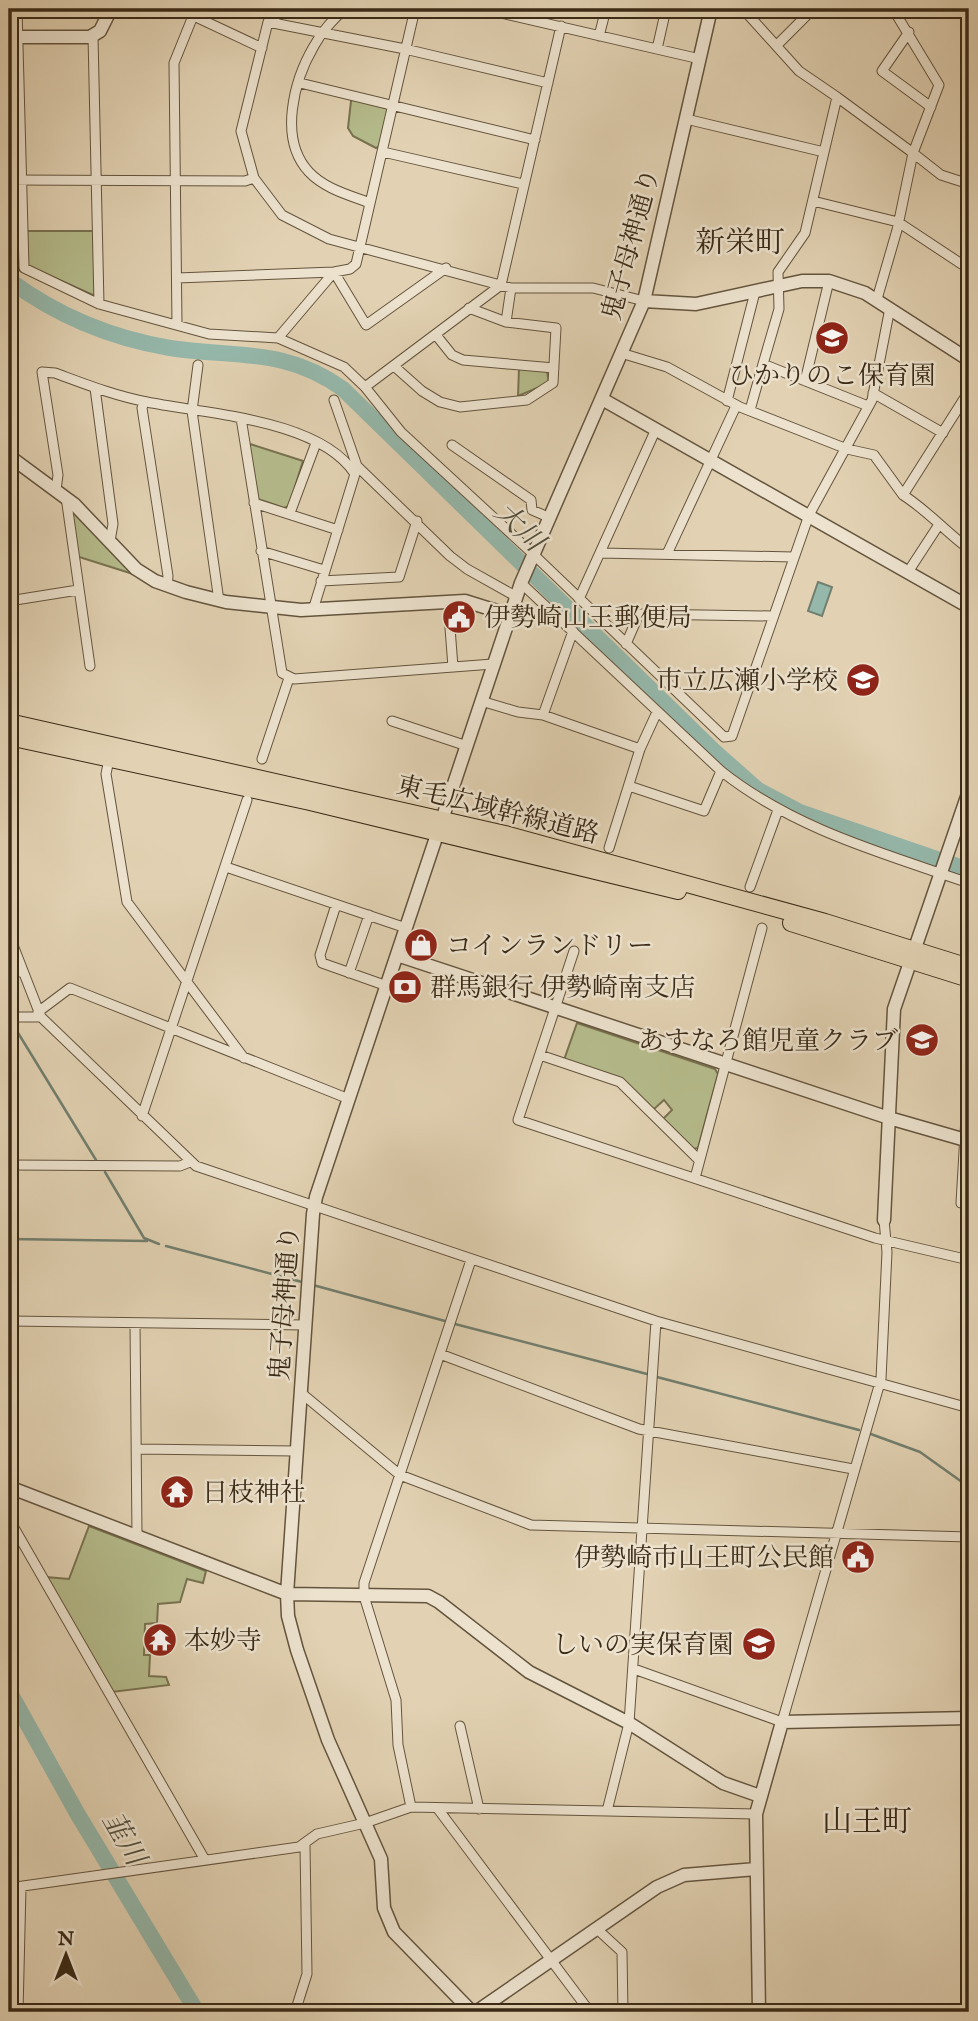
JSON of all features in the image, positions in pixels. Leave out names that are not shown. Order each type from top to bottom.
[{"type":"highway","name":"東毛広域幹線道路","points":[[9,722],[685,882],[913,955],[969,979]]},
{"type":"highway","name":"東毛広域幹線道路","points":[[9,737],[440,825]]},
{"type":"highway","name":"東毛広域幹線道路","points":[[913,955],[969,967]]},
{"type":"street","points":[[17,9],[13,37],[24,268],[99,304],[209,334],[278,338],[344,367],[365,387],[401,432],[728,738],[732,736],[809,515],[847,449],[873,393],[890,308]]},
{"type":"street","points":[[13,37],[93,36],[100,31],[111,9]]},
{"type":"street","points":[[179,9],[262,48]]},
{"type":"street","points":[[286,9],[268,22],[241,131],[254,178],[274,207],[293,222],[329,239],[360,244],[512,288],[593,288],[644,301],[696,304],[780,286],[815,280],[829,281],[851,287],[877,299],[969,360]]},
{"type":"street","points":[[344,9],[323,31],[307,57],[293,106],[291,136],[299,158],[309,172],[328,187],[370,203]]},
{"type":"street","points":[[177,278],[334,272],[349,269],[356,264],[415,9]]},
{"type":"street","points":[[484,9],[527,14],[599,36],[700,59]]},
{"type":"street","points":[[599,36],[606,9]]},
{"type":"street","points":[[657,49],[666,9]]},
{"type":"street","points":[[686,9],[711,12]]},
{"type":"street","points":[[743,9],[799,71],[941,175],[969,184]]},
{"type":"street","points":[[777,45],[813,9]]},
{"type":"street","points":[[877,299],[913,153],[939,85],[893,9]]},
{"type":"street","name":"鬼子母神通り","points":[[474,2012],[390,1927],[384,1908],[382,1864],[328,1740],[288,1616],[296,1451],[314,1206],[522,581],[644,301],[711,12]]},
{"type":"street","points":[[177,325],[174,64],[193,16]]},
{"type":"street","points":[[268,22],[323,31],[548,83]]},
{"type":"street","points":[[365,387],[501,285],[561,26]]},
{"type":"street","points":[[909,32],[882,71],[931,107]]},
{"type":"street","points":[[93,36],[99,304]]},
{"type":"street","points":[[300,83],[535,139]]},
{"type":"street","points":[[750,410],[779,309],[778,272],[804,233],[837,97]]},
{"type":"street","points":[[686,119],[824,152]]},
{"type":"street","points":[[383,152],[523,184]]},
{"type":"street","points":[[9,180],[254,178]]},
{"type":"street","points":[[813,201],[898,222],[969,269]]},
{"type":"street","points":[[334,272],[366,325],[446,268]]},
{"type":"street","points":[[278,338],[334,272]]},
{"type":"street","points":[[805,381],[829,281]]},
{"type":"street","points":[[506,322],[512,288]]},
{"type":"street","points":[[727,401],[755,292]]},
{"type":"street","points":[[395,367],[422,391],[440,401],[460,407],[527,400],[553,383],[556,328],[506,322],[469,308]]},
{"type":"street","points":[[436,335],[452,355],[463,360],[554,368]]},
{"type":"street","points":[[621,353],[667,367],[736,406],[847,449],[874,455],[904,495],[926,509],[938,526],[969,549]]},
{"type":"street","points":[[763,364],[868,406]]},
{"type":"street","points":[[198,365],[192,411],[219,601]]},
{"type":"street","points":[[90,666],[42,372],[55,373],[94,388],[144,402],[277,425],[316,443],[355,467],[467,569],[517,597]]},
{"type":"street","points":[[94,388],[113,524],[110,541]]},
{"type":"street","points":[[904,495],[969,391]]},
{"type":"street","points":[[873,393],[943,433]]},
{"type":"street","points":[[602,399],[969,607]]},
{"type":"street","points":[[313,610],[355,474],[334,400]]},
{"type":"street","points":[[144,402],[142,408],[168,576],[167,586]]},
{"type":"street","points":[[667,554],[736,406]]},
{"type":"street","points":[[241,418],[280,668],[289,678]]},
{"type":"street","points":[[579,599],[656,429]]},
{"type":"street","points":[[290,513],[316,443]]},
{"type":"street","points":[[452,445],[531,500],[532,510],[548,517]]},
{"type":"street","points":[[9,456],[61,494],[136,569],[167,586],[219,601],[271,607],[313,610],[472,602],[510,615]]},
{"type":"street","points":[[254,503],[338,530]]},
{"type":"street","points":[[321,581],[399,577],[417,521]]},
{"type":"street","points":[[908,572],[938,526]]},
{"type":"street","points":[[261,551],[324,570]]},
{"type":"street","points":[[601,553],[793,557]]},
{"type":"street","points":[[522,581],[721,771],[778,810],[820,831],[941,871],[969,883]]},
{"type":"street","points":[[9,601],[78,590]]},
{"type":"street","points":[[449,602],[453,667]]},
{"type":"street","points":[[626,644],[639,614],[772,616]]},
{"type":"street","points":[[543,715],[573,631]]},
{"type":"street","points":[[289,678],[493,664]]},
{"type":"street","points":[[262,758],[289,678]]},
{"type":"street","points":[[481,701],[517,712],[543,715],[640,749]]},
{"type":"street","points":[[609,848],[640,749],[657,712]]},
{"type":"street","points":[[392,720],[467,746]]},
{"type":"street","points":[[109,759],[106,774],[127,902],[189,980],[244,1058]]},
{"type":"street","points":[[629,786],[704,811],[721,771]]},
{"type":"street","points":[[760,2012],[756,1814],[878,1385],[886,1295],[884,1220],[894,1009],[969,791]]},
{"type":"street","points":[[142,1116],[247,800]]},
{"type":"street","points":[[750,887],[778,810]]},
{"type":"street","points":[[226,867],[406,928]]},
{"type":"street","points":[[337,905],[319,959],[322,963],[387,986]]},
{"type":"street","points":[[349,973],[369,915]]},
{"type":"street","points":[[695,1178],[762,928]]},
{"type":"street","points":[[9,934],[40,1015],[190,1163],[656,1321],[878,1385],[969,1408]]},
{"type":"street","points":[[574,951],[518,1120],[886,1241],[969,1259]]},
{"type":"street","points":[[397,955],[889,1118],[967,1140]]},
{"type":"street","points":[[9,974],[22,971]]},
{"type":"street","points":[[9,1017],[40,1015],[70,988],[349,1099]]},
{"type":"street","points":[[540,1055],[620,1082],[698,1159]]},
{"type":"street","points":[[969,1066],[967,1140],[961,1203],[969,1205]]},
{"type":"street","points":[[9,1165],[180,1166],[190,1163]]},
{"type":"street","points":[[411,1807],[398,1745],[396,1700],[364,1596],[364,1583],[471,1260]]},
{"type":"street","points":[[9,1321],[305,1325]]},
{"type":"street","points":[[607,1811],[629,1723],[656,1321]]},
{"type":"street","points":[[135,1323],[137,1536]]},
{"type":"street","points":[[440,1354],[648,1431],[853,1469]]},
{"type":"street","points":[[300,1392],[400,1475],[531,1525],[969,1537]]},
{"type":"street","points":[[137,1449],[296,1451]]},
{"type":"street","points":[[9,1487],[287,1594],[428,1597],[439,1602],[529,1672],[629,1723],[723,1783],[760,1796]]},
{"type":"street","points":[[9,1518],[205,1860]]},
{"type":"street","points":[[634,1669],[782,1722],[969,1718]]},
{"type":"street","points":[[460,1726],[479,1809]]},
{"type":"street","points":[[9,1888],[305,1845],[317,1834],[365,1823],[411,1807],[756,1814]]},
{"type":"street","points":[[438,1808],[590,2012]]},
{"type":"street","points":[[295,2012],[307,1974],[305,1845]]},
{"type":"street","points":[[474,2012],[657,1887],[684,1875],[756,1868]]},
{"type":"street","points":[[18,2012],[21,1886]]},
{"type":"street","points":[[597,1929],[622,1952],[623,2012]]},
{"type":"green space","points":[[355,98],[388,109],[381,145],[376,148],[353,136],[348,128],[351,101]]},
{"type":"green space","points":[[25,231],[94,231],[95,296],[28,266]]},
{"type":"green space","points":[[519,368],[547,371],[549,383],[518,396]]},
{"type":"green space","points":[[247,443],[303,461],[289,506],[284,508],[258,499]]},
{"type":"green space","points":[[70,508],[133,574],[76,556]]},
{"type":"green space","points":[[577,1023],[715,1069],[718,1074],[698,1148],[693,1149],[663,1119],[672,1110],[664,1100],[653,1110],[622,1080],[564,1060]]},
{"type":"green space","points":[[89,1526],[206,1571],[203,1583],[187,1579],[180,1602],[158,1604],[157,1623],[145,1624],[144,1655],[150,1655],[149,1676],[166,1677],[169,1685],[112,1692],[45,1577],[69,1579]]},
{"type":"shaded area","points":[[818,582],[832,587],[822,616],[808,611]]},
{"type":"waterway","name":"大川","points":[[9,280],[65,314],[127,338],[170,348],[280,360],[322,376],[343,389],[714,751],[758,790],[800,812],[969,870]]},
{"type":"waterway","points":[[12,1023],[96,1160]]},
{"type":"waterway","points":[[105,1172],[144,1238],[159,1244]]},
{"type":"waterway","points":[[9,1239],[147,1241]]},
{"type":"waterway","points":[[166,1246],[302,1282]]},
{"type":"waterway","points":[[313,1285],[445,1321]]},
{"type":"waterway","points":[[455,1324],[647,1374]]},
{"type":"waterway","points":[[657,1377],[859,1430]]},
{"type":"waterway","points":[[868,1433],[920,1452],[969,1487]]},
{"type":"waterway","name":"韮川","points":[[9,1691],[77,1813],[197,2012]]},
{"type":"place","name":"ひかりのこ保育園","points":[[832,338]]},
{"type":"place","name":"伊勢崎山王郵便局","points":[[459,617]]},
{"type":"place","name":"市立広瀬小学校","points":[[863,680]]},
{"type":"place","name":"コインランドリー","points":[[421,945]]},
{"type":"place","name":"群馬銀行 伊勢崎南支店","points":[[405,987]]},
{"type":"place","name":"あすなろ館児童クラブ","points":[[922,1040]]},
{"type":"place","name":"日枝神社","points":[[177,1492]]},
{"type":"place","name":"伊勢崎市山王町公民館","points":[[858,1557]]},
{"type":"place","name":"本妙寺","points":[[160,1640]]},
{"type":"place","name":"しいの実保育園","points":[[759,1644]]},
{"type":"district","name":"新栄町","points":[[740,242]]},
{"type":"district","name":"山王町","points":[[867,1821]]}]
